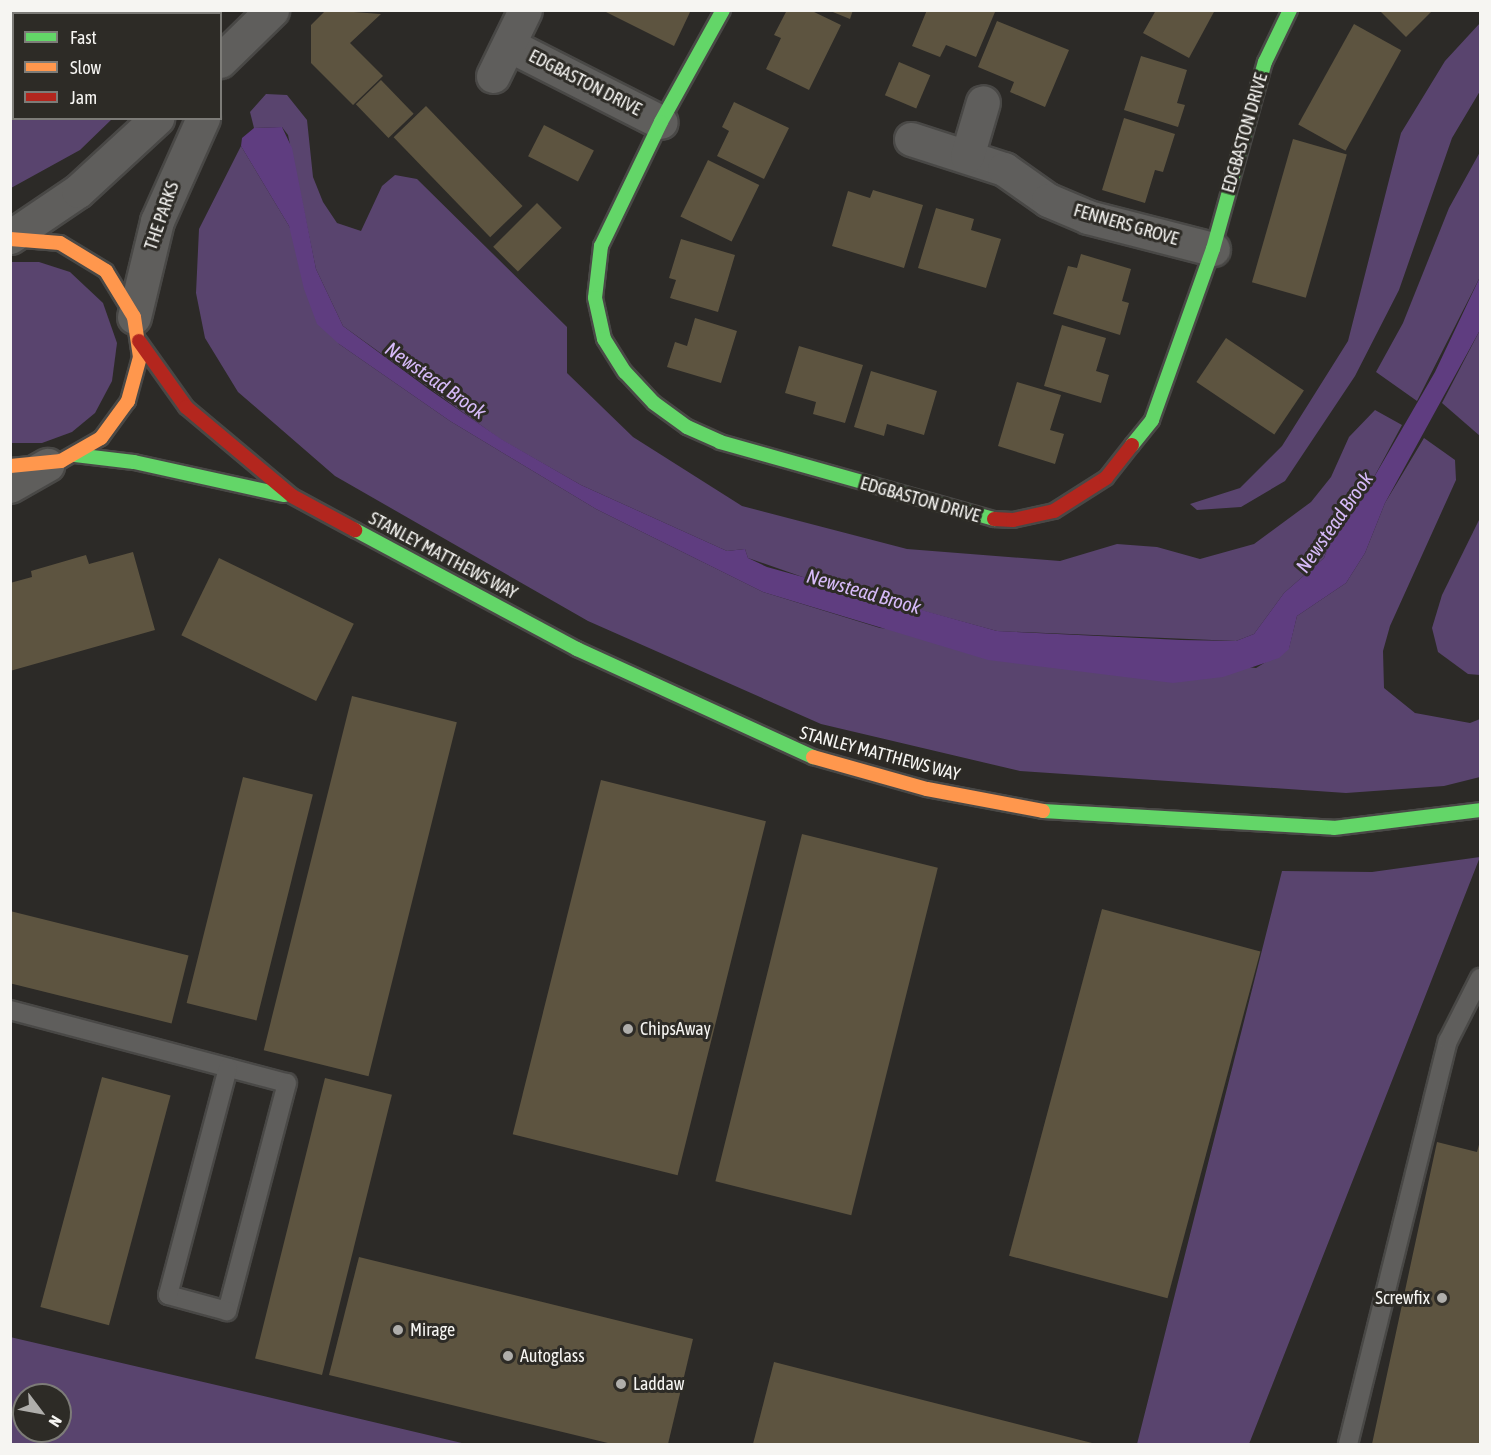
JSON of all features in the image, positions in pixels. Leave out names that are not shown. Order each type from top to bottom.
[{"type":"main road","name":"EDGBASTON DRIVE","points":[[723,10],[661,122],[601,246],[595,298],[604,339],[625,372],[654,403],[687,427],[720,442],[983,519],[1013,520],[1054,511],[1106,478],[1152,420],[1213,249],[1265,62],[1290,10]]},
{"type":"main road","name":"STANLEY MATTHEWS WAY","points":[[10,238],[60,243],[92,259],[118,285],[137,329],[186,407],[292,496],[577,649],[796,752],[927,789],[1039,811],[1226,824],[1334,828],[1480,810]]},
{"type":"main road","points":[[61,460],[101,438],[121,415],[138,372],[137,329]]},
{"type":"main road","name":"STANLEY MATTHEWS WAY","points":[[10,466],[61,460],[134,462],[292,496]]},
{"type":"street","name":"EDGBASTON DRIVE","points":[[492,76],[525,10]]},
{"type":"street","points":[[222,59],[262,22]]},
{"type":"street","points":[[222,82],[262,22]]},
{"type":"street","name":"EDGBASTON DRIVE","points":[[509,45],[661,122]]},
{"type":"street","points":[[967,156],[983,102]]},
{"type":"street","points":[[10,238],[78,191],[155,120]]},
{"type":"street","name":"THE PARKS","points":[[137,329],[157,221],[202,120]]},
{"type":"street","name":"FENNERS GROVE","points":[[911,139],[1004,169],[1048,200],[1088,217],[1213,249]]},
{"type":"street","points":[[10,486],[61,460]]},
{"type":"lane","points":[[1348,1444],[1448,1041],[1480,978]]},
{"type":"lane","points":[[10,1010],[287,1083],[227,1311],[168,1295],[228,1068]]},
{"type":"shaded area","points":[[10,11],[220,11],[12,12],[12,120],[111,120],[80,150],[11,188]]},
{"type":"shaded area","points":[[11,11],[86,12],[12,12],[11,111]]},
{"type":"shaded area","points":[[1480,23],[1480,91],[1452,138],[1399,290],[1355,376],[1285,481],[1241,507],[1197,510],[1190,504],[1240,488],[1282,446],[1348,341],[1401,133],[1445,61]]},
{"type":"shaded area","points":[[266,94],[287,95],[307,120],[313,177],[323,202],[337,223],[361,231],[382,186],[395,175],[417,179],[567,327],[567,373],[633,437],[742,506],[907,549],[1060,561],[1117,544],[1157,547],[1200,559],[1254,544],[1311,502],[1331,477],[1349,437],[1375,410],[1402,425],[1373,479],[1333,534],[1324,558],[1284,593],[1254,634],[1236,641],[997,631],[817,582],[748,558],[745,549],[727,551],[581,485],[500,439],[343,326],[316,269],[288,135],[282,127],[254,128],[250,112]]},
{"type":"shaded area","points":[[282,127],[292,148],[316,269],[343,326],[430,390],[501,439],[581,485],[727,551],[745,549],[748,558],[767,567],[997,631],[1236,641],[1254,634],[1284,593],[1324,558],[1333,534],[1373,479],[1435,372],[1480,277],[1480,330],[1385,503],[1365,553],[1346,583],[1297,616],[1289,649],[1279,658],[1223,677],[1173,683],[988,660],[763,592],[596,509],[450,421],[339,344],[317,324],[304,289],[289,226],[241,146],[242,138],[254,128]]},
{"type":"shaded area","points":[[241,146],[289,226],[339,344],[450,421],[596,509],[763,592],[880,628],[1256,668],[1289,648],[1297,616],[1346,583],[1365,553],[1385,503],[1424,438],[1455,460],[1456,480],[1390,626],[1383,651],[1384,688],[1415,713],[1470,723],[1480,719],[1480,777],[1444,786],[1346,793],[1020,771],[821,724],[588,621],[335,476],[238,392],[205,338],[196,293],[199,229]]},
{"type":"shaded area","points":[[1480,152],[1480,277],[1417,401],[1376,372],[1403,323],[1449,208]]},
{"type":"shaded area","points":[[10,262],[39,262],[70,272],[103,303],[117,343],[112,381],[95,413],[72,432],[42,443],[11,443]]},
{"type":"shaded area","points":[[1480,330],[1480,436],[1442,403]]},
{"type":"shaded area","points":[[1480,518],[1480,675],[1468,674],[1438,652],[1432,628],[1442,595]]},
{"type":"shaded area","points":[[1480,857],[1249,1444],[1137,1444],[1282,871],[1372,872]]},
{"type":"shaded area","points":[[10,1337],[466,1444],[11,1444]]},
{"type":"building","points":[[326,10],[381,14],[350,43],[383,76],[353,105],[311,63],[311,25]]},
{"type":"building","points":[[602,10],[691,10],[674,46]]},
{"type":"building","points":[[787,10],[810,10],[841,25],[809,90],[766,69],[781,38],[774,35]]},
{"type":"building","points":[[828,10],[853,10],[850,19]]},
{"type":"building","points":[[927,10],[992,10],[995,12],[976,57],[946,45],[940,57],[912,46]]},
{"type":"building","points":[[1156,10],[1215,10],[1189,58],[1143,33]]},
{"type":"building","points":[[1379,10],[1433,10],[1406,37]]},
{"type":"building","points":[[997,21],[1069,50],[1045,107],[1010,92],[1014,82],[978,67]]},
{"type":"building","points":[[1354,24],[1401,50],[1345,151],[1298,125]]},
{"type":"building","points":[[1141,56],[1187,70],[1177,103],[1185,105],[1178,127],[1124,110]]},
{"type":"building","points":[[899,62],[930,75],[916,108],[885,95]]},
{"type":"building","points":[[381,80],[414,114],[388,138],[356,104]]},
{"type":"building","points":[[734,102],[789,128],[764,179],[717,156],[729,131],[722,127]]},
{"type":"building","points":[[426,106],[523,206],[490,237],[394,137]]},
{"type":"building","points":[[1124,118],[1175,134],[1163,172],[1155,170],[1145,203],[1102,190]]},
{"type":"building","points":[[544,125],[594,150],[578,182],[528,156]]},
{"type":"building","points":[[1293,139],[1347,154],[1306,298],[1252,282]]},
{"type":"building","points":[[708,160],[759,185],[732,242],[680,217]]},
{"type":"building","points":[[873,190],[923,205],[904,268],[832,246],[848,191],[870,198]]},
{"type":"building","points":[[537,203],[562,228],[518,272],[493,247]]},
{"type":"building","points":[[936,208],[974,219],[971,230],[1001,239],[986,288],[918,268]]},
{"type":"building","points":[[681,239],[735,255],[718,312],[670,298],[676,280],[669,278]]},
{"type":"building","points":[[1081,254],[1131,269],[1122,301],[1129,303],[1120,335],[1053,314],[1068,266],[1077,268]]},
{"type":"building","points":[[695,318],[737,331],[721,383],[667,367],[675,342],[687,346]]},
{"type":"building","points":[[1062,325],[1106,338],[1096,371],[1109,375],[1101,403],[1044,386]]},
{"type":"building","points":[[1226,338],[1304,391],[1274,435],[1196,382]]},
{"type":"building","points":[[799,346],[863,365],[845,423],[813,414],[816,402],[785,393]]},
{"type":"building","points":[[871,371],[937,391],[924,435],[887,424],[884,436],[854,427]]},
{"type":"building","points":[[1017,382],[1061,395],[1050,430],[1064,434],[1055,464],[998,446]]},
{"type":"building","points":[[133,552],[155,630],[10,671],[10,583],[32,577],[31,571],[86,555],[89,564]]},
{"type":"building","points":[[219,558],[354,624],[316,701],[181,635]]},
{"type":"building","points":[[352,696],[457,722],[368,1076],[264,1050]]},
{"type":"building","points":[[243,777],[313,794],[256,1020],[187,1003]]},
{"type":"building","points":[[601,780],[766,821],[678,1175],[513,1134]]},
{"type":"building","points":[[802,834],[938,868],[851,1215],[715,1181]]},
{"type":"building","points":[[1102,909],[1260,951],[1167,1298],[1009,1256]]},
{"type":"building","points":[[10,911],[189,956],[172,1023],[10,983]]},
{"type":"building","points":[[102,1077],[171,1095],[109,1325],[40,1307]]},
{"type":"building","points":[[325,1078],[392,1095],[322,1375],[255,1358]]},
{"type":"building","name":"Screwfix","points":[[1480,1141],[1480,1444],[1372,1444],[1437,1142],[1477,1152]]},
{"type":"building","points":[[359,1257],[693,1339],[668,1444],[612,1444],[329,1375]]},
{"type":"building","points":[[774,1362],[1096,1444],[753,1444]]},
{"type":"traffic: fast","points":[[723,10],[661,122],[601,246],[595,298],[604,339],[625,372],[654,403],[687,427],[720,442],[994,519]]},
{"type":"traffic: fast","points":[[1132,445],[1152,420],[1213,249],[1265,62],[1290,10]]},
{"type":"traffic: fast","points":[[75,455],[134,462],[284,495]]},
{"type":"traffic: fast","points":[[355,530],[577,649],[813,757]]},
{"type":"traffic: fast","points":[[1043,811],[1334,828],[1480,810]]},
{"type":"traffic: slow","points":[[10,239],[60,243],[106,271],[134,317],[140,357],[128,401],[101,438],[61,461],[10,466]]},
{"type":"traffic: slow","points":[[813,757],[927,789],[1043,811]]},
{"type":"traffic: jam","points":[[139,341],[186,407],[292,496],[355,530]]},
{"type":"traffic: jam","points":[[994,519],[1013,520],[1054,511],[1106,478],[1132,445]]},
{"type":"place","name":"ChipsAway","points":[[628,1029]]},
{"type":"place","name":"Screwfix","points":[[1442,1298]]},
{"type":"place","name":"Mirage","points":[[398,1330]]},
{"type":"place","name":"Autoglass","points":[[508,1356]]},
{"type":"place","name":"Laddaw","points":[[621,1384]]},
{"type":"water label","name":"Newstead Brook","points":[[436,380]]},
{"type":"water label","name":"Newstead Brook","points":[[1334,522]]},
{"type":"water label","name":"Newstead Brook","points":[[864,591]]}]
